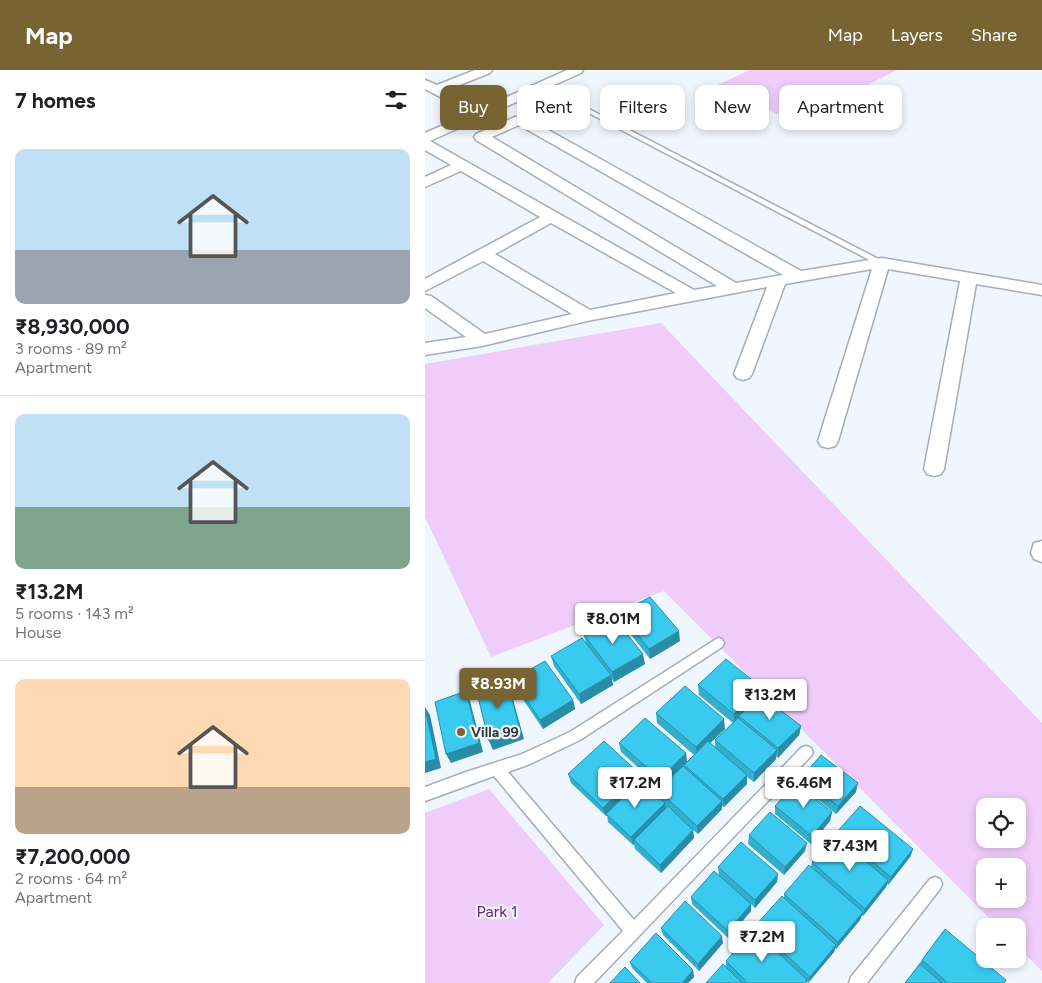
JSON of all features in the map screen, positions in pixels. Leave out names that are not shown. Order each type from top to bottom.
[{"type":"street","points":[[437,90],[486,70]]},
{"type":"street","points":[[507,102],[577,70]]},
{"type":"street","points":[[425,84],[440,92]]},
{"type":"street","points":[[733,288],[481,137],[520,120],[799,277]]},
{"type":"street","points":[[425,138],[443,130]]},
{"type":"street","points":[[425,144],[551,217],[692,295]]},
{"type":"street","points":[[425,183],[461,166]]},
{"type":"street","points":[[425,286],[551,217]]},
{"type":"street","points":[[483,254],[587,316]]},
{"type":"street","points":[[828,441],[882,262]]},
{"type":"street","points":[[425,349],[482,340],[692,295],[882,262],[1042,290]]},
{"type":"street","points":[[934,468],[969,278]]},
{"type":"street","points":[[743,374],[777,280]]},
{"type":"street","points":[[425,300],[482,340]]},
{"type":"lane","points":[[590,112],[882,262]]},
{"type":"lane","points":[[425,794],[525,760],[575,736],[718,643]]},
{"type":"lane","points":[[583,983],[806,752]]},
{"type":"lane","points":[[497,769],[633,931]]},
{"type":"lane","points":[[857,983],[935,884]]},
{"type":"green space","points":[[750,70],[897,70],[868,85],[779,85],[779,115],[769,110],[769,85],[717,85]]},
{"type":"green space","points":[[661,323],[1042,723],[1042,971],[1026,955],[1026,918],[989,918],[979,908],[1026,908],[1026,858],[976,858],[976,905],[664,591],[491,657],[425,517],[425,364]]},
{"type":"green space","name":"Park 1","points":[[489,789],[604,925],[548,983],[425,983],[425,813]]},
{"type":"building","points":[[650,597],[679,631],[649,649],[620,613]]},
{"type":"building","points":[[614,618],[643,654],[612,672],[584,635]]},
{"type":"building","points":[[582,638],[611,675],[579,694],[551,656]]},
{"type":"building","points":[[726,659],[761,687],[734,714],[698,685]]},
{"type":"building","points":[[545,661],[573,700],[540,720],[513,679]]},
{"type":"building","points":[[507,679],[520,730],[489,741],[476,689]]},
{"type":"building","points":[[685,686],[724,719],[696,747],[656,713]]},
{"type":"building","name":"Villa 99","points":[[466,691],[479,743],[446,754],[435,702]]},
{"type":"building","points":[[761,695],[801,726],[778,748],[739,716]]},
{"type":"building","points":[[425,708],[436,759],[425,762]]},
{"type":"building","points":[[645,718],[686,753],[660,779],[619,743]]},
{"type":"building","points":[[738,718],[777,750],[754,773],[715,740]]},
{"type":"building","points":[[604,741],[639,773],[603,808],[568,774]]},
{"type":"building","points":[[708,741],[747,775],[723,799],[684,765]]},
{"type":"building","points":[[821,755],[858,783],[838,806],[802,777]]},
{"type":"building","points":[[683,766],[722,801],[697,826],[658,790]]},
{"type":"building","points":[[640,781],[665,803],[631,837],[606,814]]},
{"type":"building","points":[[796,783],[832,812],[812,836],[775,806]]},
{"type":"building","points":[[668,806],[693,830],[660,865],[634,840]]},
{"type":"building","points":[[860,806],[913,849],[891,877],[837,832]]},
{"type":"building","points":[[770,812],[807,843],[785,867],[749,835]]},
{"type":"building","points":[[835,835],[888,880],[865,909],[812,862]]},
{"type":"building","points":[[741,842],[778,874],[755,900],[718,867]]},
{"type":"building","points":[[809,865],[863,912],[838,942],[784,894]]},
{"type":"building","points":[[714,871],[751,904],[728,931],[691,897]]},
{"type":"building","points":[[782,896],[836,945],[810,977],[755,926]]},
{"type":"building","points":[[685,901],[722,936],[698,964],[661,928]]},
{"type":"building","points":[[753,929],[807,980],[805,983],[748,983],[726,961]]},
{"type":"building","points":[[945,929],[976,955],[976,968],[992,968],[1006,980],[1004,983],[948,983],[922,960]]},
{"type":"building","points":[[656,933],[693,970],[682,983],[652,983],[630,962]]},
{"type":"building","points":[[723,964],[742,983],[706,983]]},
{"type":"building","points":[[920,964],[942,983],[905,983]]},
{"type":"building","points":[[625,967],[640,983],[610,983]]},
{"type":"place","name":"Villa 99","points":[[461,732]]}]
